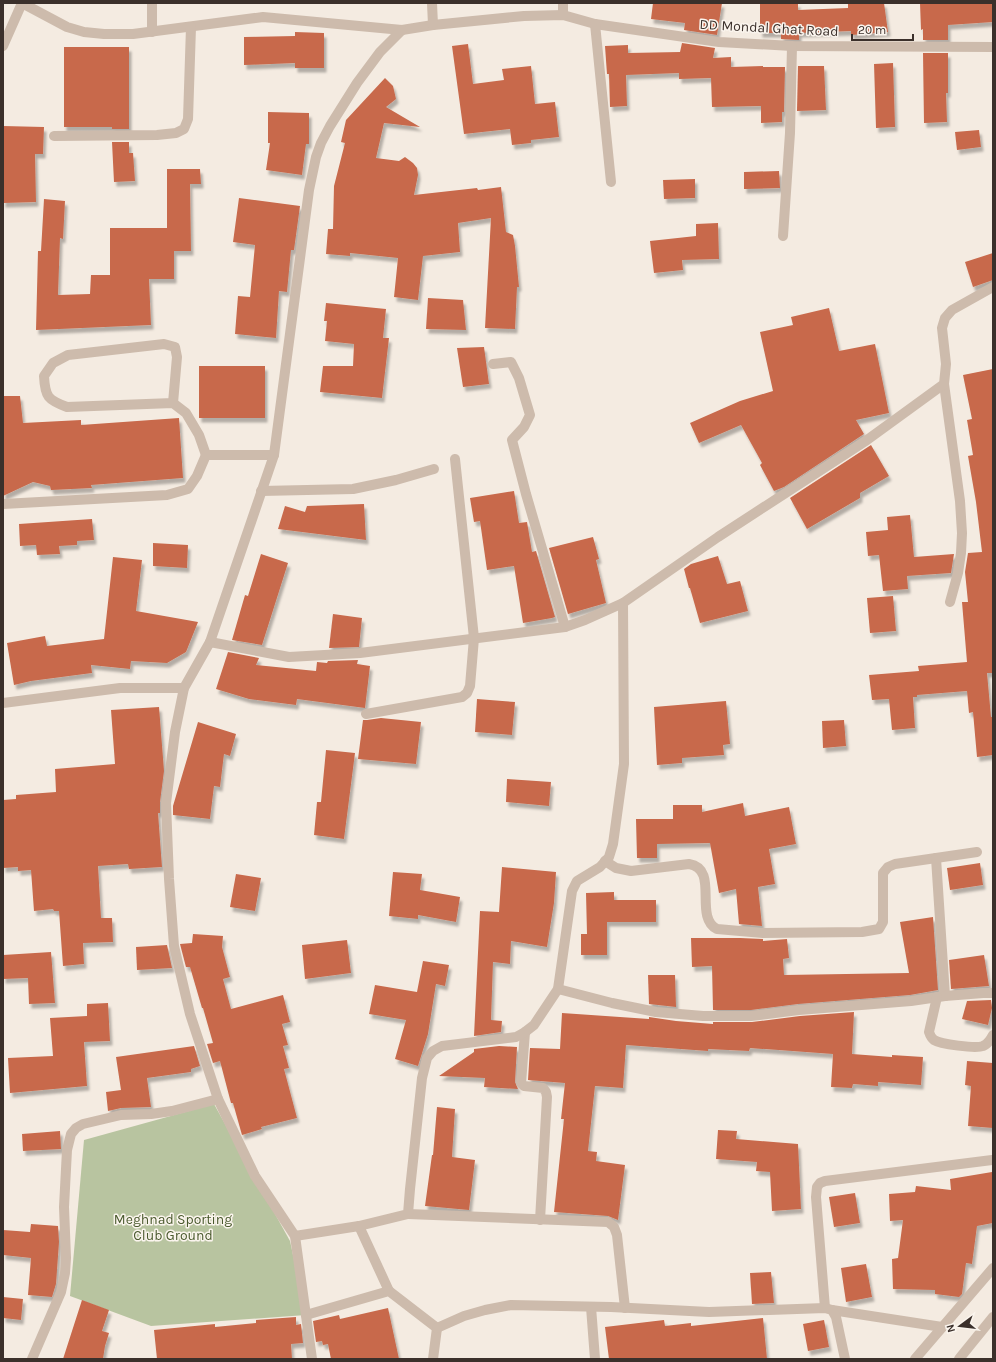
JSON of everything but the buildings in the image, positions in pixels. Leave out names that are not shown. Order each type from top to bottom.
[{"type":"street","name":"DD Mondal Ghat Road","points":[[22,3],[67,27],[84,32],[104,34],[133,34],[152,32],[263,17],[402,30],[433,25],[524,16],[563,15],[595,24],[719,42],[792,46],[993,47]]},
{"type":"street","points":[[3,46],[22,3]]},
{"type":"street","points":[[152,3],[152,32]]},
{"type":"street","points":[[432,3],[433,25]]},
{"type":"street","points":[[563,3],[563,15]]},
{"type":"street","points":[[595,24],[611,182]]},
{"type":"street","points":[[54,136],[157,135],[176,133],[184,129],[188,119],[192,27]]},
{"type":"street","points":[[312,1359],[295,1236],[255,1176],[218,1099],[190,1014],[174,946],[169,879],[166,803],[175,732],[184,688],[210,642],[274,455],[309,190],[316,157],[327,132],[357,83],[380,52],[402,30]]},
{"type":"street","points":[[783,236],[790,133],[792,46]]},
{"type":"street","points":[[950,602],[958,573],[962,533],[960,501],[944,384],[946,364],[942,328],[945,318],[952,310],[993,287]]},
{"type":"street","points":[[3,504],[167,495],[188,489],[197,476],[206,455],[199,435],[186,414],[173,403],[67,407],[53,402],[45,392],[44,376],[53,363],[68,355],[164,344],[175,347],[177,357],[173,403]]},
{"type":"street","points":[[493,364],[511,362],[519,378],[530,415],[524,427],[512,440],[526,494],[565,627]]},
{"type":"street","points":[[210,642],[289,657],[386,651],[565,627],[623,603],[718,537],[867,440],[944,384]]},
{"type":"street","points":[[206,455],[274,455]]},
{"type":"street","points":[[366,714],[462,697],[467,693],[470,686],[474,638],[455,459]]},
{"type":"street","points":[[262,491],[353,489],[396,480],[434,469]]},
{"type":"street","points":[[408,1214],[422,1078],[428,1058],[433,1051],[442,1046],[516,1037],[526,1032],[534,1025],[558,989],[572,891],[576,881],[600,867],[609,857],[613,844],[624,764],[623,603]]},
{"type":"street","points":[[3,703],[120,688],[184,688]]},
{"type":"street","points":[[605,861],[616,868],[631,871],[689,864],[700,868],[704,876],[707,917],[712,927],[717,929],[763,933],[862,932],[879,929],[883,922],[883,873],[888,867],[895,864],[977,852]]},
{"type":"street","points":[[936,858],[941,997],[929,1032],[935,1041],[975,1047],[983,1046],[989,1042],[993,1034]]},
{"type":"street","points":[[558,989],[612,1003],[656,1012],[703,1016],[751,1016],[799,1010],[993,993]]},
{"type":"street","points":[[526,1032],[521,1082],[524,1086],[542,1088],[546,1092],[547,1097],[540,1220]]},
{"type":"street","points":[[32,1359],[61,1292],[65,1273],[66,1258],[64,1208],[67,1150],[71,1134],[76,1128],[83,1124],[121,1116],[172,1111],[218,1099]]},
{"type":"street","points":[[846,1359],[836,1317],[829,1309],[817,1215],[817,1187],[825,1180],[992,1160]]},
{"type":"street","points":[[295,1236],[359,1226],[408,1214],[608,1222],[614,1227],[618,1235],[625,1308]]},
{"type":"street","points":[[359,1226],[389,1291],[437,1328]]},
{"type":"street","points":[[915,1359],[993,1268]]},
{"type":"street","points":[[306,1315],[389,1291]]},
{"type":"street","points":[[437,1328],[464,1316],[485,1310],[511,1306],[625,1308],[709,1312],[829,1309],[942,1328]]},
{"type":"street","points":[[591,1307],[595,1359]]},
{"type":"street","points":[[959,1359],[993,1317]]},
{"type":"street","points":[[433,1359],[437,1328]]},
{"type":"green space","name":"Meghnad Sporting Club Ground","points":[[214,1104],[290,1241],[306,1315],[151,1326],[70,1296],[84,1140]]}]
